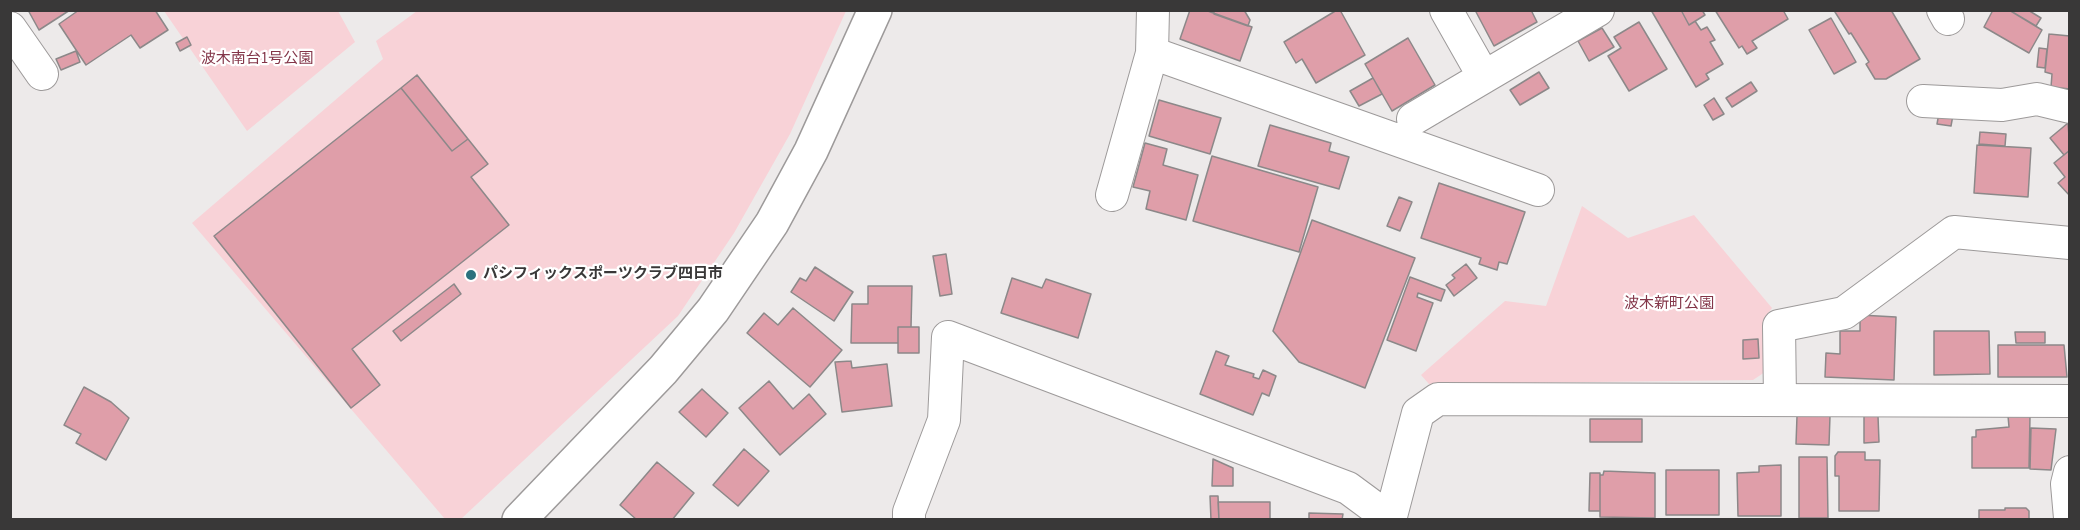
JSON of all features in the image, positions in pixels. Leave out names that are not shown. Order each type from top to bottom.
[{"type":"street","points":[[519,519],[663,370],[713,310],[772,223],[811,151],[875,10]]},
{"type":"street","points":[[1112,195],[1152,53],[1153,10]]},
{"type":"street","points":[[1446,10],[1484,77]]},
{"type":"street","points":[[1413,119],[1598,10]]},
{"type":"street","points":[[10,28],[42,74]]},
{"type":"street","points":[[1152,53],[1538,190]]},
{"type":"street","points":[[1923,101],[2002,105],[2037,99],[2070,107]]},
{"type":"street","points":[[1780,399],[1779,326],[1844,313],[1954,232],[2070,243]]},
{"type":"street","points":[[909,519],[909,512],[944,420],[948,337],[1348,488],[1390,519],[1418,413],[1438,399],[2070,401]]},
{"type":"street","points":[[2070,472],[2067,484],[2070,518]]},
{"type":"green space","name":"波木南台1号公園","points":[[164,11],[338,11],[355,42],[247,131]]},
{"type":"green space","name":"パシフィックスポーツクラブ四日市","points":[[417,11],[846,11],[790,134],[734,233],[678,316],[461,519],[445,519],[192,223],[383,59],[376,41]]},
{"type":"green space","name":"波木新町公園","points":[[1582,206],[1628,238],[1694,215],[1772,308],[1767,315],[1765,372],[1753,380],[1429,384],[1421,375],[1505,301],[1546,306]]},
{"type":"building","points":[[28,10],[70,10],[39,30]]},
{"type":"building","points":[[79,10],[155,10],[168,30],[140,48],[131,35],[86,65],[59,24]]},
{"type":"building","points":[[1190,10],[1205,10],[1252,27],[1240,61],[1180,39]]},
{"type":"building","points":[[1214,10],[1244,10],[1250,20],[1248,26],[1214,14]]},
{"type":"building","points":[[1340,10],[1365,55],[1316,83],[1302,59],[1296,63],[1284,42]]},
{"type":"building","points":[[1475,10],[1531,10],[1537,22],[1494,46]]},
{"type":"building","points":[[1651,10],[1681,10],[1689,25],[1695,21],[1701,30],[1707,27],[1715,40],[1710,42],[1723,64],[1706,74],[1709,79],[1696,87]]},
{"type":"building","points":[[1681,10],[1702,10],[1705,15],[1689,25]]},
{"type":"building","points":[[1715,10],[1783,10],[1788,19],[1752,41],[1757,48],[1747,54],[1742,46],[1739,48]]},
{"type":"building","points":[[1837,10],[1891,10],[1920,59],[1886,79],[1875,79],[1866,64],[1869,62],[1835,12]]},
{"type":"building","points":[[1993,10],[2009,10],[2042,30],[2029,53],[1984,27]]},
{"type":"building","points":[[2009,10],[2028,10],[2041,18],[2036,26]]},
{"type":"building","points":[[1831,18],[1856,62],[1834,74],[1809,30]]},
{"type":"building","points":[[1639,22],[1667,69],[1629,91],[1608,56],[1621,48],[1614,37]]},
{"type":"building","points":[[1602,28],[1614,47],[1589,61],[1578,41]]},
{"type":"building","points":[[2049,34],[2070,36],[2070,89],[2051,87],[2052,74],[2045,72]]},
{"type":"building","points":[[187,37],[191,45],[180,51],[176,43]]},
{"type":"building","points":[[1408,38],[1435,85],[1392,111],[1365,64]]},
{"type":"building","points":[[2039,48],[2047,49],[2045,68],[2037,67]]},
{"type":"building","points":[[76,51],[80,62],[61,70],[56,59]]},
{"type":"building","points":[[1539,72],[1549,88],[1520,105],[1510,90]]},
{"type":"building","points":[[417,75],[468,139],[452,151],[401,88]]},
{"type":"building","points":[[1373,78],[1382,94],[1359,106],[1350,91]]},
{"type":"building","points":[[1751,82],[1757,91],[1732,107],[1726,98]]},
{"type":"building","points":[[401,88],[452,151],[468,139],[488,164],[471,177],[509,225],[352,349],[380,385],[351,408],[214,236]]},
{"type":"building","points":[[1714,98],[1724,114],[1713,120],[1704,105]]},
{"type":"building","points":[[1159,100],[1221,118],[1210,154],[1149,136]]},
{"type":"building","points":[[1939,113],[1953,115],[1951,126],[1937,124]]},
{"type":"building","points":[[2068,123],[2070,150],[2064,155],[2050,138]]},
{"type":"building","points":[[1270,125],[1331,143],[1329,151],[1349,157],[1339,189],[1258,166]]},
{"type":"building","points":[[1980,132],[2006,134],[2005,146],[1979,144]]},
{"type":"building","points":[[1145,143],[1167,149],[1163,165],[1198,175],[1186,220],[1146,209],[1150,191],[1133,187]]},
{"type":"building","points":[[1977,145],[2031,148],[2028,197],[1974,193]]},
{"type":"building","points":[[2070,150],[2070,196],[2058,183],[2065,177],[2054,163]]},
{"type":"building","points":[[1212,156],[1318,187],[1299,252],[1193,221]]},
{"type":"building","points":[[1439,183],[1525,212],[1507,264],[1499,262],[1497,270],[1479,264],[1481,258],[1421,238]]},
{"type":"building","points":[[1399,197],[1412,202],[1400,231],[1387,226]]},
{"type":"building","points":[[1312,220],[1415,258],[1365,388],[1299,362],[1273,331]]},
{"type":"building","points":[[946,254],[952,294],[940,296],[933,256]]},
{"type":"building","points":[[1466,264],[1477,278],[1454,296],[1446,285],[1455,278],[1452,275]]},
{"type":"building","points":[[815,267],[853,292],[834,321],[791,292],[800,278],[806,281]]},
{"type":"building","points":[[1410,277],[1445,290],[1441,301],[1418,293],[1417,297],[1433,303],[1416,351],[1387,340]]},
{"type":"building","points":[[1012,278],[1042,288],[1046,279],[1091,294],[1078,338],[1001,313]]},
{"type":"building","points":[[454,284],[461,294],[401,341],[393,331]]},
{"type":"building","points":[[868,286],[912,286],[911,327],[898,327],[898,343],[851,343],[852,304],[868,304]]},
{"type":"building","points":[[793,308],[842,350],[810,387],[747,333],[764,313],[778,325]]},
{"type":"building","points":[[1860,315],[1896,317],[1894,380],[1825,377],[1826,353],[1840,354],[1840,331],[1860,331]]},
{"type":"building","points":[[898,327],[919,327],[919,353],[898,353]]},
{"type":"building","points":[[1934,331],[1989,331],[1990,374],[1934,375]]},
{"type":"building","points":[[2015,332],[2045,332],[2045,343],[2016,343]]},
{"type":"building","points":[[1758,339],[1759,358],[1743,359],[1743,340]]},
{"type":"building","points":[[1998,345],[2064,345],[2067,377],[1998,377]]},
{"type":"building","points":[[1216,351],[1229,356],[1225,365],[1254,374],[1253,377],[1259,379],[1263,370],[1276,376],[1269,396],[1262,393],[1253,415],[1200,394]]},
{"type":"building","points":[[851,361],[852,368],[887,364],[892,406],[842,412],[835,362]]},
{"type":"building","points":[[769,381],[793,409],[809,394],[826,414],[780,455],[739,408]]},
{"type":"building","points":[[84,387],[111,402],[129,418],[106,460],[76,443],[81,434],[64,425]]},
{"type":"building","points":[[702,389],[728,413],[706,437],[679,412]]},
{"type":"building","points":[[1797,416],[1830,416],[1829,445],[1796,444]]},
{"type":"building","points":[[1864,416],[1878,416],[1879,442],[1864,443]]},
{"type":"building","points":[[2008,416],[2030,416],[2029,468],[1972,468],[1972,437],[1976,437],[1976,430],[2009,427]]},
{"type":"building","points":[[1590,419],[1642,419],[1642,442],[1590,442]]},
{"type":"building","points":[[2031,428],[2056,429],[2051,470],[2030,469]]},
{"type":"building","points":[[744,449],[769,471],[738,506],[713,485]]},
{"type":"building","points":[[1838,452],[1865,452],[1865,460],[1880,460],[1879,511],[1839,511],[1839,476],[1835,476],[1835,456]]},
{"type":"building","points":[[1799,457],[1827,457],[1828,518],[1799,518]]},
{"type":"building","points":[[1213,459],[1233,468],[1233,486],[1212,486]]},
{"type":"building","points":[[657,462],[694,493],[672,520],[637,520],[620,505]]},
{"type":"building","points":[[1781,465],[1781,516],[1738,516],[1737,473],[1759,472],[1759,466]]},
{"type":"building","points":[[1666,470],[1719,470],[1719,515],[1666,515]]},
{"type":"building","points":[[1604,471],[1655,473],[1655,518],[1600,517],[1600,475],[1603,475]]},
{"type":"building","points":[[1590,473],[1600,473],[1600,511],[1589,511]]},
{"type":"building","points":[[1210,496],[1218,496],[1219,520],[1211,520]]},
{"type":"building","points":[[1218,502],[1270,502],[1270,520],[1219,520]]},
{"type":"building","points":[[2005,508],[2026,508],[2029,511],[2029,520],[1979,520],[1979,510],[2005,510]]},
{"type":"building","points":[[1309,513],[1343,514],[1342,520],[1309,520]]},
{"type":"place","name":"パシフィックスポーツクラブ四日市","points":[[471,275]]}]
